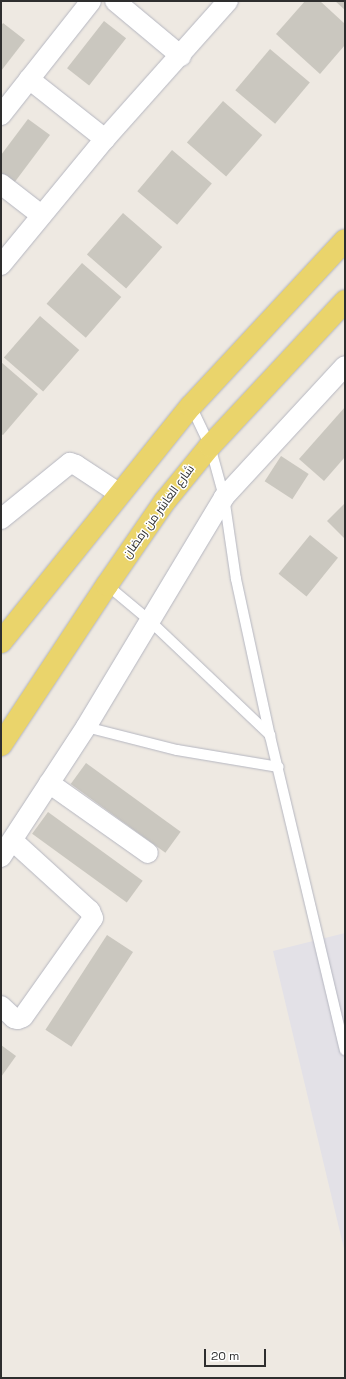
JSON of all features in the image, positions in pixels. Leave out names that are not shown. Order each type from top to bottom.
[{"type":"main road","points":[[1,642],[191,406],[345,240]]},
{"type":"main road","name":"شارع العاشر من رمضان","points":[[1,745],[107,585],[165,501],[210,446],[345,301]]},
{"type":"street","points":[[1,114],[91,1]]},
{"type":"street","points":[[115,1],[181,56]]},
{"type":"street","points":[[1,265],[40,215],[105,139],[181,56],[228,1]]},
{"type":"street","points":[[29,79],[105,139]]},
{"type":"street","points":[[1,184],[40,215]]},
{"type":"street","points":[[1,858],[13,842],[49,783],[86,727],[224,497],[345,366]]},
{"type":"street","points":[[1,519],[70,463],[76,465],[120,494]]},
{"type":"street","points":[[49,783],[148,853]]},
{"type":"street","points":[[1,1006],[14,1018],[18,1019],[23,1017],[93,918],[90,911],[13,842]]},
{"type":"lane","points":[[191,406],[210,446],[224,497],[236,579],[270,736],[279,767],[345,1050]]},
{"type":"lane","points":[[107,585],[150,621],[270,736]]},
{"type":"lane","points":[[86,727],[177,750],[279,767]]},
{"type":"shaded area","points":[[345,933],[345,1253],[273,951]]},
{"type":"building","points":[[305,1],[320,1],[345,24],[345,45],[320,74],[276,34]]},
{"type":"building","points":[[335,1],[345,1],[345,10]]},
{"type":"building","points":[[104,21],[126,38],[89,86],[67,68]]},
{"type":"building","points":[[3,23],[25,40],[1,71],[1,26]]},
{"type":"building","points":[[270,49],[310,82],[275,124],[235,90]]},
{"type":"building","points":[[223,101],[262,135],[226,177],[187,143]]},
{"type":"building","points":[[28,119],[50,135],[14,183],[1,173],[1,155]]},
{"type":"building","points":[[172,150],[212,183],[177,225],[137,191]]},
{"type":"building","points":[[123,213],[162,247],[126,289],[87,255]]},
{"type":"building","points":[[82,263],[121,297],[86,338],[47,304]]},
{"type":"building","points":[[40,316],[79,350],[43,392],[4,358]]},
{"type":"building","points":[[1,362],[38,394],[3,435],[1,434]]},
{"type":"building","points":[[345,407],[345,457],[324,481],[299,459]]},
{"type":"building","points":[[281,456],[309,474],[292,499],[265,481]]},
{"type":"building","points":[[345,503],[345,539],[327,521]]},
{"type":"building","points":[[310,535],[338,558],[307,597],[279,574]]},
{"type":"building","points":[[86,763],[181,832],[165,853],[71,784]]},
{"type":"building","points":[[48,812],[143,881],[127,903],[32,834]]},
{"type":"building","points":[[107,935],[133,952],[71,1047],[45,1030]]},
{"type":"building","points":[[1,1045],[16,1056],[1,1077]]}]
